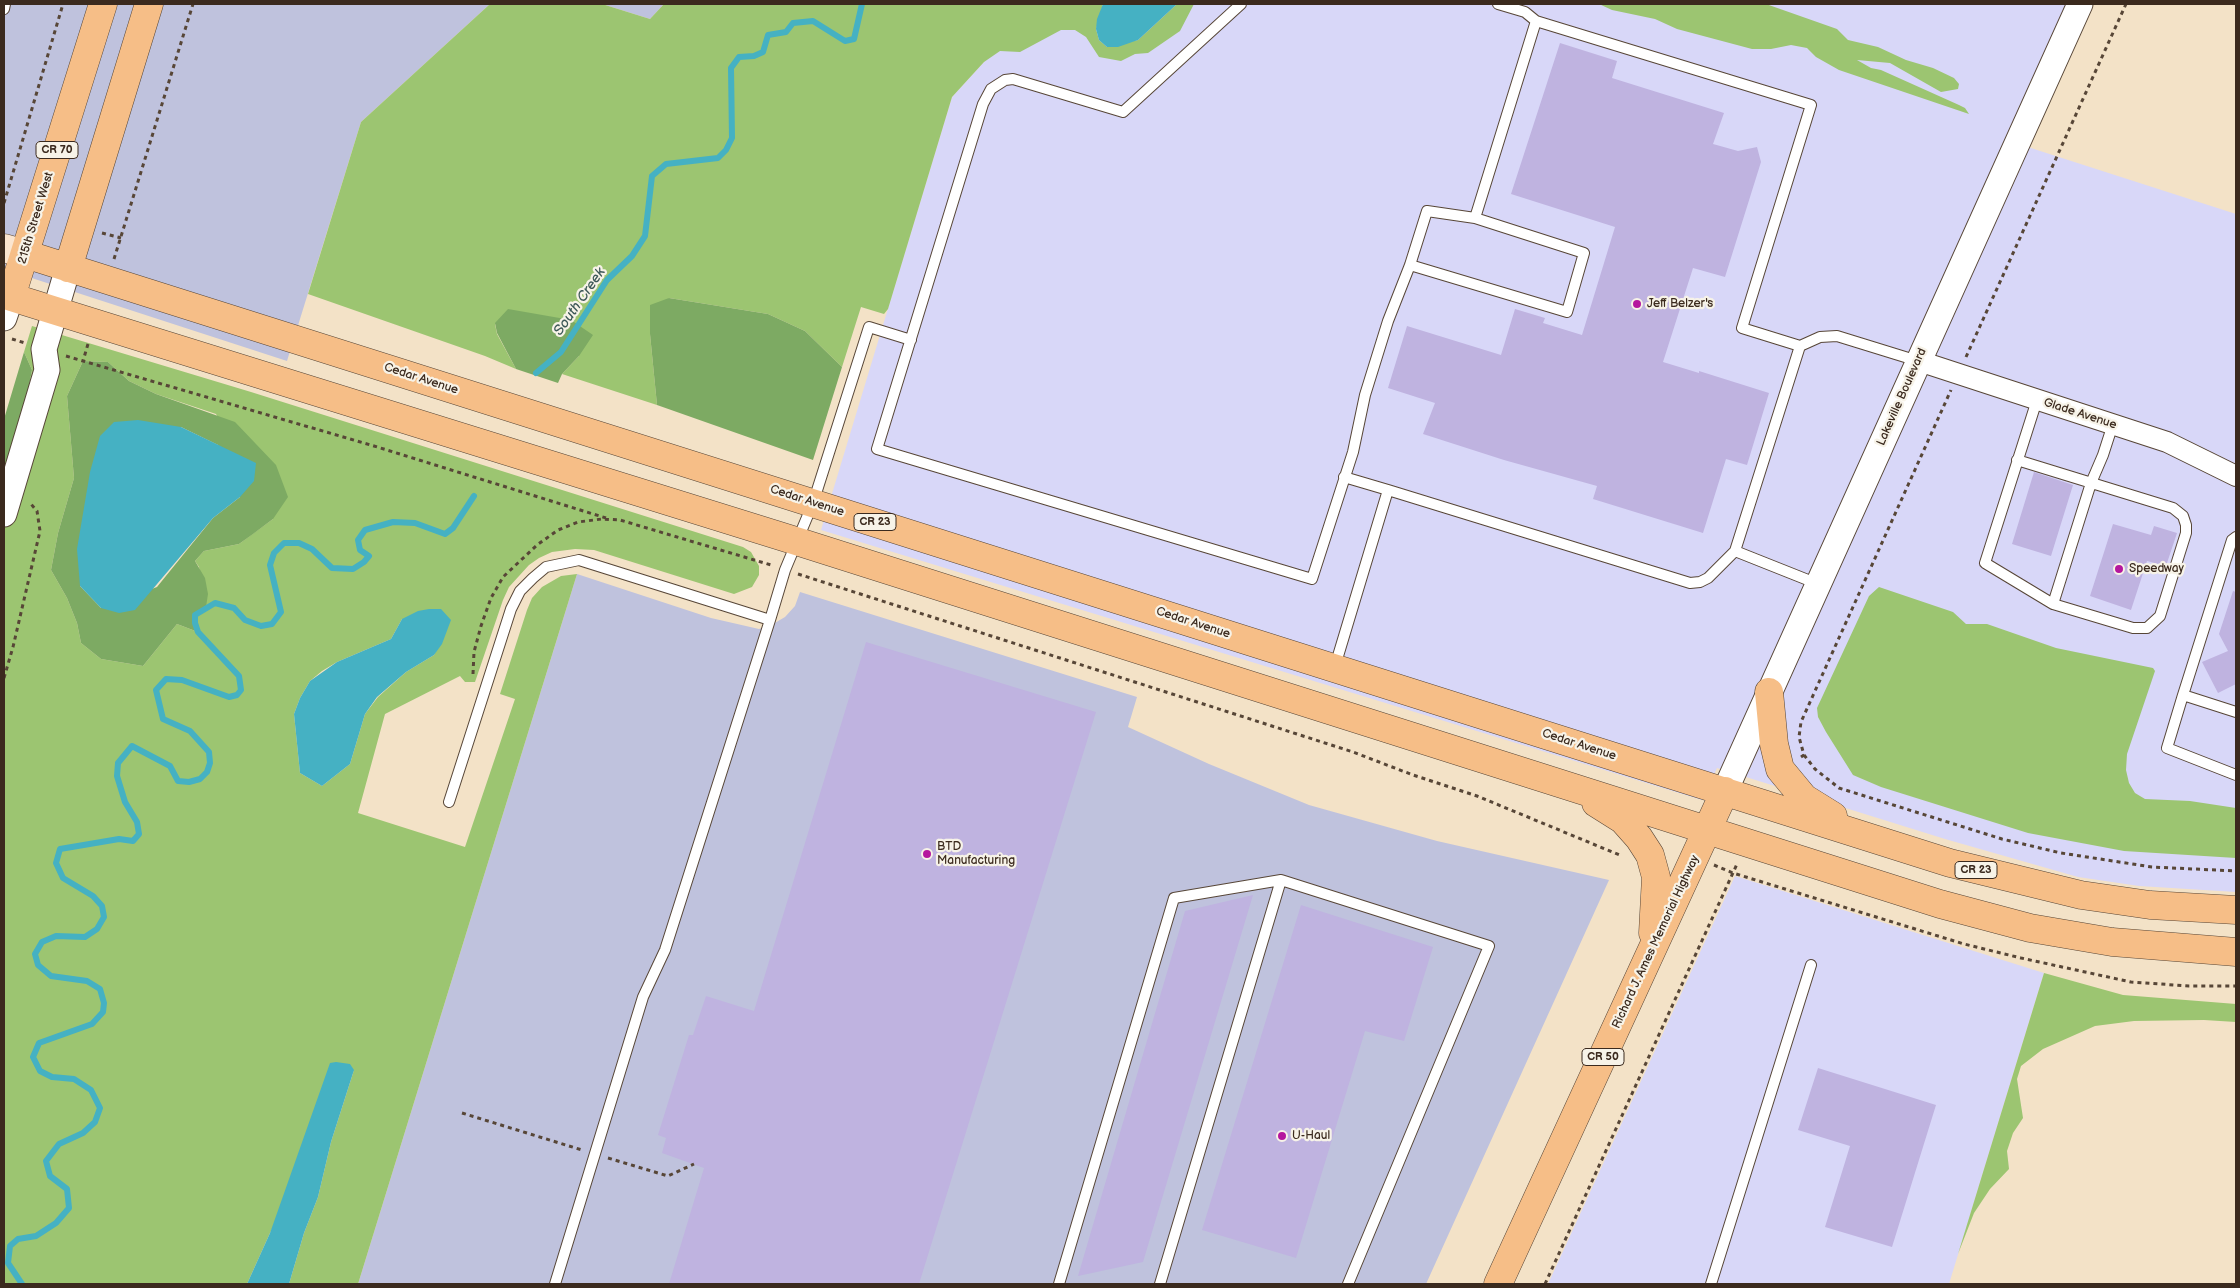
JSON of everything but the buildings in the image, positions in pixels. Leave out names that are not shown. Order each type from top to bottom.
[{"type":"main road","name":"215th Street West","points":[[6,303],[14,251],[103,4]]},
{"type":"main road","points":[[68,268],[149,4]]},
{"type":"main road","name":"Cedar Avenue","points":[[14,251],[1724,791]]},
{"type":"main road","points":[[6,303],[54,309],[796,541],[1940,904],[2030,928],[2112,942],[2236,952]]},
{"type":"main road","points":[[1769,692],[1774,744],[1780,769],[1804,798],[1864,835]]},
{"type":"main road","points":[[1572,787],[1623,820],[1639,838],[1650,855],[1656,877],[1651,953]]},
{"type":"main road","name":"Richard J. Ames Memorial Highway","points":[[1498,1284],[1724,791]]},
{"type":"main road","name":"CR 23","points":[[1724,791],[1988,874],[2073,893],[2150,905],[2236,910]]},
{"type":"street","name":"Lakeville Boulevard","points":[[1724,791],[2080,4]]},
{"type":"street","points":[[6,506],[47,370],[44,349],[54,309],[68,268]]},
{"type":"street","name":"Glade Avenue","points":[[1919,361],[2167,442],[2236,476]]},
{"type":"lane","points":[[4,9],[5,4]]},
{"type":"lane","points":[[1241,4],[1123,112],[1013,79],[1005,80],[991,89],[983,104],[877,448],[1312,579],[1344,477],[1388,321],[1410,265],[1427,211],[1474,218],[1584,253],[1567,312],[1410,265]]},
{"type":"lane","points":[[1498,4],[1525,12],[1536,21],[1811,106],[1742,328],[1800,346],[1820,336],[1837,336],[1919,361]]},
{"type":"lane","points":[[1474,218],[1536,21]]},
{"type":"lane","points":[[554,1284],[643,998],[665,950],[785,570],[813,503],[869,327],[910,340]]},
{"type":"lane","points":[[1344,477],[1690,583],[1700,582],[1708,578],[1735,552],[1800,346]]},
{"type":"lane","points":[[2017,460],[2173,508],[2183,516],[2186,533],[2157,621],[2141,630],[2053,604],[1985,562],[2017,460],[2037,400]]},
{"type":"lane","points":[[2053,604],[2091,483],[2113,424]]},
{"type":"lane","points":[[1334,667],[1388,490]]},
{"type":"lane","points":[[2236,537],[2232,540],[2167,748],[2236,775]]},
{"type":"lane","points":[[1735,552],[1818,584]]},
{"type":"lane","points":[[449,802],[512,609],[520,591],[546,567],[579,560],[770,620]]},
{"type":"lane","points":[[2183,695],[2236,712]]},
{"type":"lane","points":[[1160,1284],[1281,880]]},
{"type":"lane","points":[[1059,1284],[1174,898],[1281,880],[1489,946],[1348,1284]]},
{"type":"lane","points":[[1712,1284],[1811,965]]},
{"type":"path","points":[[4,203],[63,4]]},
{"type":"path","points":[[2126,4],[1801,722],[1799,737],[1804,755],[1815,769],[1839,788],[2002,839],[2061,853],[2152,867],[2236,871]]},
{"type":"path","points":[[4,678],[40,531],[37,511],[33,506],[21,500],[6,506]]},
{"type":"path","points":[[473,682],[474,652],[480,626],[491,598],[503,577],[537,545],[558,530],[578,522],[602,518],[620,520],[785,570],[1353,752],[1413,775],[1478,796],[1636,862],[1650,855]]},
{"type":"path","points":[[1780,769],[1804,755]]},
{"type":"path","points":[[1545,1284],[1733,873],[1744,842]]},
{"type":"path","points":[[1695,857],[1733,873],[1964,944],[2084,973],[2131,982],[2189,986],[2236,986]]},
{"type":"path","points":[[462,1113],[584,1150]]},
{"type":"path","points":[[602,1156],[668,1176],[694,1164]]},
{"type":"shaded area","points":[[4,4],[490,4],[361,122],[287,361],[4,269]]},
{"type":"shaded area","points":[[602,4],[664,4],[650,19]]},
{"type":"shaded area","points":[[1037,4],[2069,4],[2006,140],[2236,214],[2236,892],[2139,886],[2078,877],[1945,839],[1717,768],[1702,800],[821,530],[952,97]]},
{"type":"shaded area","points":[[577,574],[711,618],[759,629],[785,617],[795,606],[800,592],[1137,697],[1128,727],[1209,764],[1309,805],[1437,841],[1609,880],[1426,1284],[358,1284]]},
{"type":"shaded area","points":[[1735,876],[2044,973],[1949,1284],[1548,1284]]},
{"type":"green space","points":[[490,4],[602,4],[650,19],[664,4],[1103,4],[1096,29],[1099,40],[1107,47],[1138,40],[1177,4],[1194,4],[1180,31],[1148,53],[1135,54],[1121,61],[1099,57],[1086,37],[1075,30],[1061,30],[1020,52],[1000,51],[984,62],[952,97],[888,309],[884,314],[861,307],[842,367],[805,331],[768,314],[669,298],[650,334],[657,405],[562,374],[579,356],[495,324],[497,334],[516,369],[485,356],[308,294],[361,122]]},
{"type":"green space","points":[[1599,4],[1766,4],[1837,29],[1848,40],[1878,47],[1954,78],[1959,84],[1958,89],[1941,92],[1890,63],[1857,60],[1871,68],[1881,70],[1959,105],[1965,108],[1969,114],[1839,70],[1816,57],[1807,48],[1791,45],[1771,49],[1752,49],[1677,29],[1655,19],[1612,10]]},
{"type":"green space","points":[[669,298],[768,314],[805,331],[842,367],[813,460],[657,405],[650,334],[650,305]]},
{"type":"green space","points":[[508,309],[571,320],[593,335],[579,356],[562,374],[558,383],[516,369],[497,333],[495,323]]},
{"type":"green space","points":[[32,326],[251,392],[743,547],[751,552],[759,566],[759,575],[752,587],[734,594],[594,550],[575,549],[552,552],[529,565],[509,587],[475,682],[465,682],[460,676],[385,714],[358,813],[465,847],[515,699],[500,694],[527,610],[532,598],[542,587],[561,576],[577,574],[358,1284],[289,1284],[304,1233],[318,1197],[331,1142],[354,1070],[270,1233],[247,1284],[4,1284],[4,510],[28,405],[28,391],[32,370],[24,352]],"holes":[[[83,361],[108,362],[129,381],[156,394],[216,414],[273,519],[239,544],[204,551],[195,561],[199,567],[206,607],[195,615],[198,632],[177,624],[143,666],[101,659],[81,643],[77,623],[67,598],[51,570],[58,533],[74,478],[67,396]],[[402,619],[450,620],[434,655],[406,672],[378,697],[365,714],[350,764],[322,786],[300,773],[294,714],[300,698],[310,681],[322,671],[337,662],[391,639]]]},
{"type":"green space","points":[[24,352],[32,370],[28,391],[28,405],[4,510],[4,419]]},
{"type":"green space","points":[[83,361],[108,362],[129,381],[156,394],[235,422],[276,465],[288,497],[273,519],[239,544],[204,551],[195,561],[205,578],[208,594],[206,607],[195,615],[198,632],[177,624],[143,666],[101,659],[81,643],[77,623],[67,598],[51,570],[58,533],[74,478],[67,396]],"holes":[[[181,427],[218,445],[240,497],[213,518],[157,587],[101,608],[80,586]]]},
{"type":"green space","points":[[1879,587],[1953,612],[1966,624],[1987,624],[2056,648],[2153,668],[2155,671],[2127,754],[2126,770],[2129,783],[2135,793],[2145,799],[2190,801],[2236,808],[2236,858],[2124,851],[2028,833],[1881,787],[1853,775],[1826,732],[1818,717],[1817,708],[1869,596]]},
{"type":"green space","points":[[2044,973],[2123,995],[2236,1004],[2236,1022],[2204,1020],[2134,1021],[2095,1026],[2043,1049],[2021,1066],[2017,1079],[2023,1118],[2013,1133],[2007,1151],[2009,1169],[1990,1189],[1974,1213],[1958,1254]]},
{"type":"water","points":[[1103,4],[1177,4],[1138,40],[1118,47],[1107,47],[1099,40],[1096,29],[1097,19]]},
{"type":"water","points":[[138,420],[181,427],[256,463],[254,481],[240,497],[213,518],[135,610],[119,613],[101,608],[80,586],[77,549],[90,472],[100,436],[114,422]]},
{"type":"water","points":[[441,609],[451,620],[442,644],[434,655],[406,672],[377,697],[365,714],[350,764],[322,786],[300,773],[294,714],[300,698],[310,681],[337,662],[391,639],[402,619],[418,611]]},
{"type":"water","points":[[330,1063],[350,1064],[354,1070],[331,1142],[318,1197],[304,1233],[289,1284],[247,1284],[270,1233]]},
{"type":"waterway","name":"South Creek","points":[[536,373],[561,352],[607,280],[632,256],[645,236],[652,176],[666,164],[718,158],[726,150],[732,138],[731,68],[739,57],[754,56],[763,52],[768,35],[786,32],[793,23],[813,21],[845,41],[854,39],[862,4]]},
{"type":"waterway","name":"South Creek","points":[[22,1284],[8,1263],[10,1246],[18,1239],[36,1236],[56,1223],[69,1208],[67,1189],[50,1176],[46,1161],[59,1144],[83,1133],[95,1122],[100,1108],[91,1090],[74,1079],[52,1077],[40,1071],[33,1057],[39,1043],[92,1024],[103,1012],[104,1003],[100,989],[87,981],[51,976],[38,965],[35,954],[42,942],[56,936],[85,937],[97,929],[104,917],[102,906],[93,896],[63,878],[56,863],[60,849],[119,839],[133,841],[139,834],[137,822],[125,802],[117,776],[118,763],[132,746],[170,766],[178,781],[189,782],[200,779],[207,772],[210,763],[209,752],[190,731],[163,719],[156,690],[166,679],[182,680],[229,697],[237,695],[241,690],[239,676],[198,632],[195,615],[215,603],[234,608],[245,620],[261,626],[272,624],[281,612],[270,565],[274,553],[284,543],[299,543],[312,549],[332,568],[353,569],[364,562],[369,556],[360,550],[358,540],[365,530],[393,522],[415,523],[445,534],[453,528],[474,496]]},
{"type":"place","name":"Jeff Belzer's","points":[[1637,304]]},
{"type":"place","name":"Speedway","points":[[2119,569]]},
{"type":"place","name":"BTD Manufacturing","points":[[927,854]]},
{"type":"place","name":"U-Haul","points":[[1282,1136]]}]
